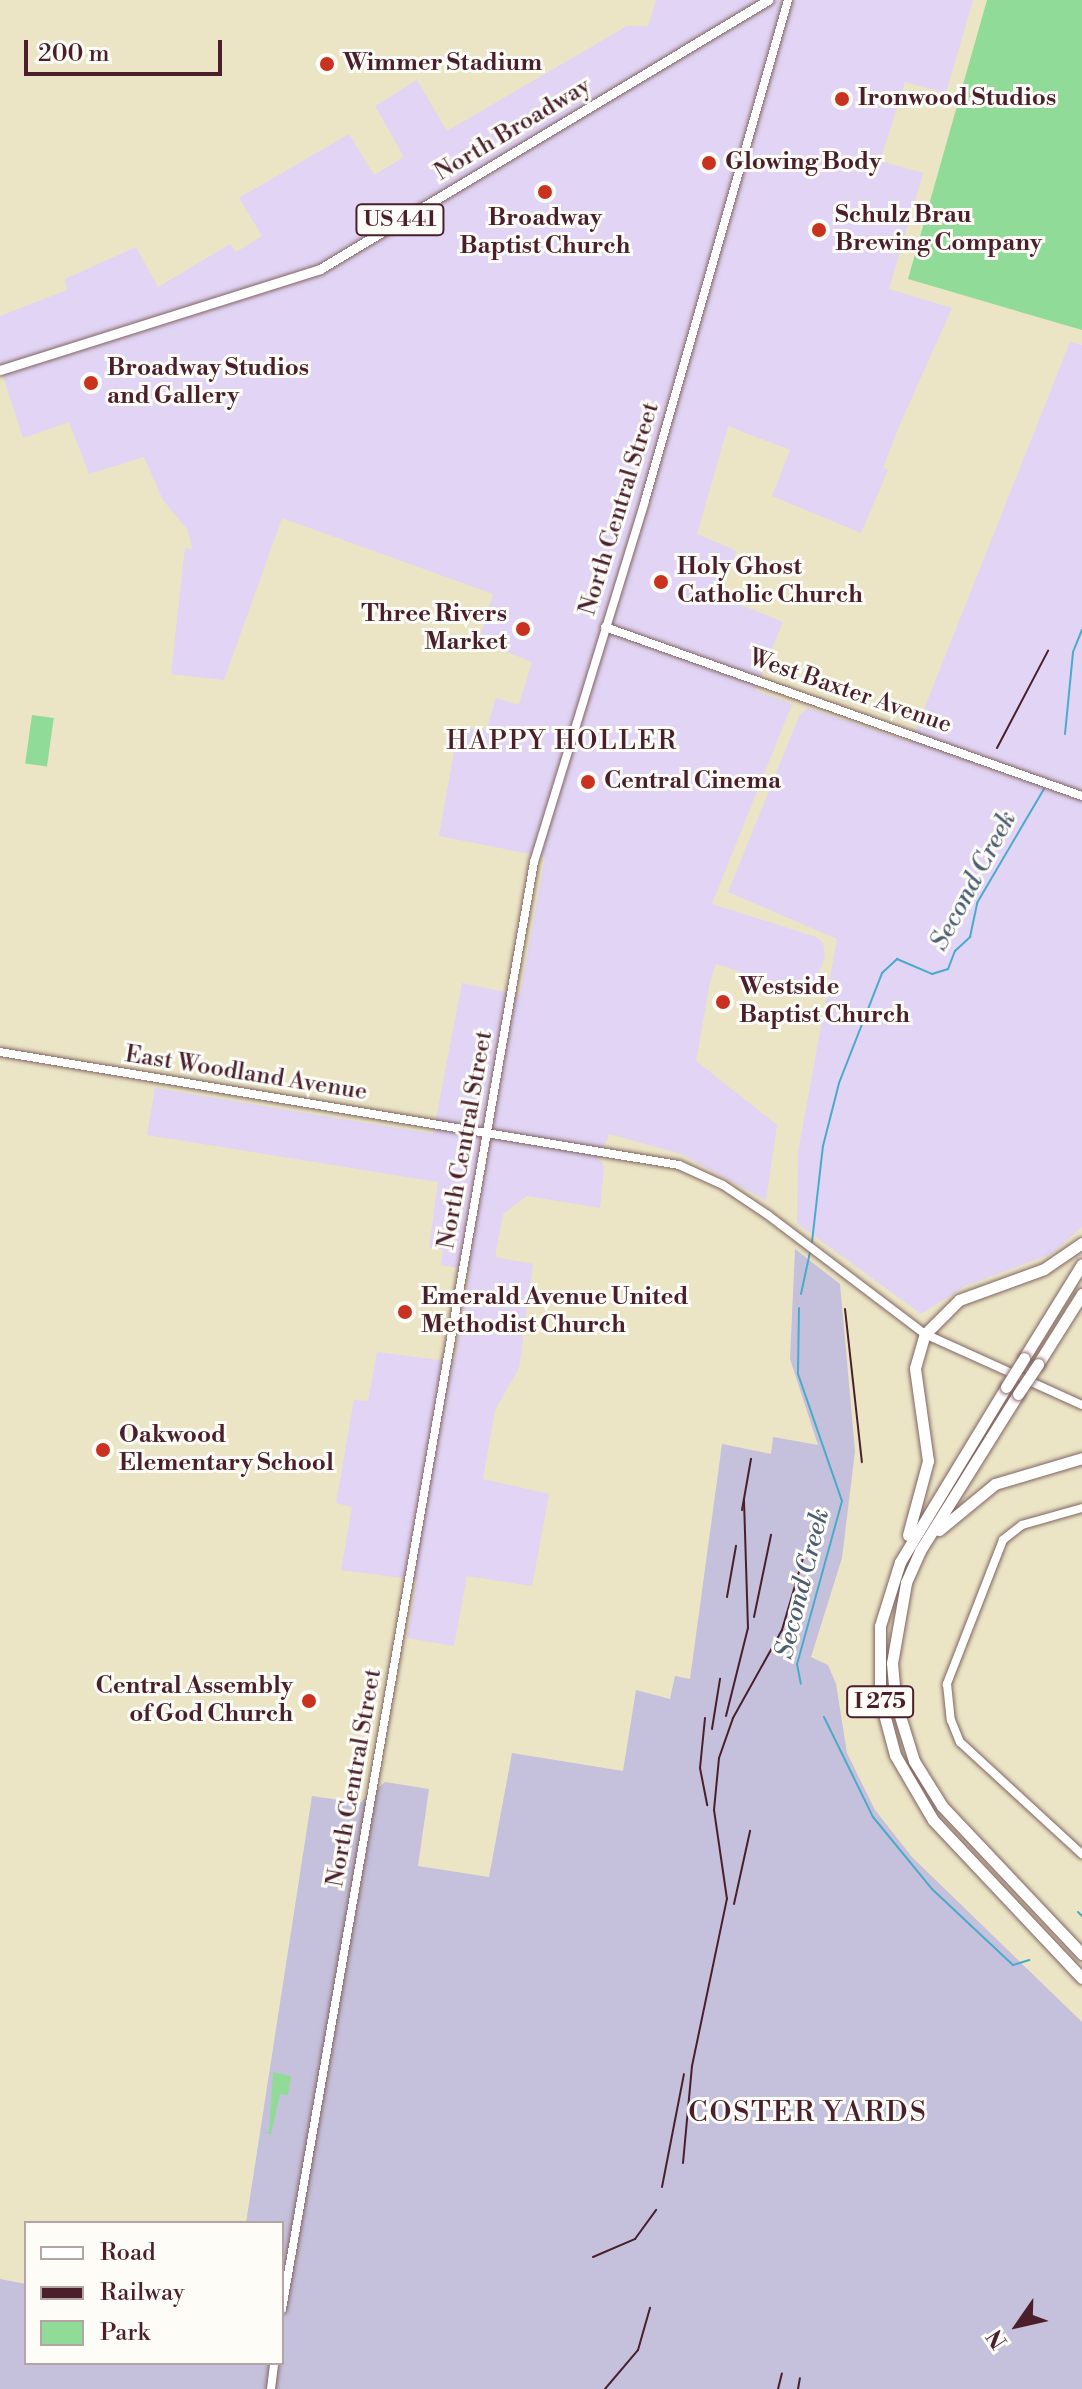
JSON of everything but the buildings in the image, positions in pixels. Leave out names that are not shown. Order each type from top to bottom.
[{"type":"highway","points":[[900,1562],[928,1461],[915,1368],[925,1334],[959,1300],[1044,1269],[1082,1243]]},
{"type":"highway","name":"I 275","points":[[1082,1264],[900,1562],[886,1598],[877,1661],[880,1699],[895,1755],[918,1800],[955,1848],[1082,1978]]},
{"type":"highway","name":"I 275","points":[[1082,1294],[920,1551],[903,1597],[892,1663],[899,1721],[914,1761],[959,1829],[1082,1954]]},
{"type":"highway","points":[[920,1551],[972,1498],[995,1484],[1082,1458]]},
{"type":"main road","name":"North Broadway","points":[[0,370],[320,269],[768,0]]},
{"type":"main road","name":"North Central Street","points":[[284,2298],[534,862],[788,0]]},
{"type":"main road","name":"West Baxter Avenue","points":[[605,627],[1082,796]]},
{"type":"main road","name":"East Woodland Avenue","points":[[0,1052],[679,1165],[723,1185],[768,1215],[925,1334],[1082,1405]]},
{"type":"main road","points":[[1082,1508],[1022,1525],[1003,1540],[950,1664],[947,1702],[960,1742],[1082,1854]]},
{"type":"main road","points":[[271,2389],[274,2365]]},
{"type":"shaded area","points":[[656,0],[973,0],[946,93],[905,82],[880,161],[923,173],[889,289],[952,308],[901,422],[883,468],[888,470],[861,533],[772,496],[790,450],[728,426],[697,534],[737,551],[719,596],[783,622],[755,690],[792,704],[712,904],[816,937],[823,943],[825,956],[812,994],[716,964],[710,982],[696,1061],[777,1125],[766,1200],[681,1154],[609,1134],[599,1159],[604,1167],[600,1208],[527,1196],[503,1214],[495,1257],[533,1264],[519,1368],[495,1410],[483,1479],[549,1494],[532,1586],[467,1576],[454,1646],[407,1638],[417,1580],[341,1570],[352,1507],[336,1503],[354,1400],[368,1401],[377,1352],[454,1362],[470,1270],[441,1265],[443,1250],[429,1247],[438,1182],[147,1135],[155,1088],[433,1134],[462,983],[520,995],[545,857],[439,836],[456,740],[461,727],[486,730],[496,698],[519,705],[532,662],[479,641],[493,594],[282,518],[224,680],[171,674],[185,548],[193,549],[187,529],[163,500],[144,457],[89,474],[69,422],[23,438],[0,367],[0,316],[67,290],[65,279],[136,247],[158,287],[230,244],[236,252],[262,236],[239,198],[349,134],[374,175],[404,157],[375,106],[417,80],[447,131],[627,26],[648,26]]},
{"type":"shaded area","points":[[1070,342],[1082,345],[1082,1227],[1051,1254],[965,1286],[921,1314],[797,1223],[798,1152],[837,939],[728,892],[800,714],[808,708],[911,742]]},
{"type":"shaded area","name":"COSTER YARDS","points":[[795,1249],[840,1284],[855,1451],[842,1558],[811,1657],[828,1665],[836,1684],[847,1753],[875,1810],[912,1857],[1082,2022],[1082,2389],[0,2389],[0,2279],[24,2284],[24,2365],[284,2365],[284,2221],[246,2221],[312,1796],[360,1803],[385,1782],[429,1789],[418,1866],[489,1877],[512,1753],[623,1771],[636,1690],[670,1699],[675,1676],[690,1679],[722,1444],[771,1454],[773,1437],[818,1445],[790,1359]]},
{"type":"green space","points":[[987,0],[1082,0],[1082,330],[908,279]]},
{"type":"green space","points":[[32,715],[54,718],[47,767],[25,764]]},
{"type":"green space","points":[[273,2072],[291,2076],[288,2095],[280,2094],[271,2134],[263,2133],[269,2132]]},
{"type":"waterway","name":"Second Creek","points":[[1065,734],[1073,652],[1082,630]]},
{"type":"waterway","name":"Second Creek","points":[[812,1242],[823,1146],[839,1083],[882,973],[897,959],[932,974],[948,969],[955,951],[970,937],[977,903],[1044,789]]},
{"type":"waterway","name":"Second Creek","points":[[801,1294],[810,1252]]},
{"type":"waterway","name":"Second Creek","points":[[799,1308],[798,1374],[842,1501],[797,1664],[801,1684]]},
{"type":"waterway","name":"Second Creek","points":[[824,1717],[873,1817],[932,1889],[1013,1965],[1029,1960]]},
{"type":"waterway","points":[[1078,1912],[1082,1916]]},
{"type":"railway","points":[[997,748],[1048,651]]},
{"type":"railway","points":[[845,1309],[862,1462]]},
{"type":"railway","points":[[742,1510],[751,1459]]},
{"type":"railway","points":[[726,1716],[748,1628],[744,1499]]},
{"type":"railway","points":[[683,2163],[692,2066],[727,1899],[714,1810],[719,1758],[733,1718],[782,1630],[813,1524]]},
{"type":"railway","points":[[754,1617],[771,1535]]},
{"type":"railway","points":[[727,1597],[736,1546]]},
{"type":"railway","points":[[712,1729],[720,1679]]},
{"type":"railway","points":[[705,1718],[700,1768],[707,1805]]},
{"type":"railway","points":[[734,1904],[750,1831]]},
{"type":"railway","points":[[662,2187],[684,2074]]},
{"type":"railway","points":[[593,2257],[635,2239],[656,2210]]},
{"type":"railway","points":[[605,2389],[638,2350],[650,2308]]},
{"type":"railway","points":[[778,2389],[782,2373]]},
{"type":"railway","points":[[798,2389],[800,2378]]},
{"type":"place","name":"Wimmer Stadium","points":[[327,64]]},
{"type":"place","name":"Ironwood Studios","points":[[842,99]]},
{"type":"place","name":"Glowing Body","points":[[709,163]]},
{"type":"place","name":"Broadway Baptist Church","points":[[545,192]]},
{"type":"place","name":"Schulz Brau Brewing Company","points":[[819,230]]},
{"type":"place","name":"Broadway Studios and Gallery","points":[[91,383]]},
{"type":"place","name":"Holy Ghost Catholic Church","points":[[661,582]]},
{"type":"place","name":"Three Rivers Market","points":[[523,629]]},
{"type":"place","name":"Central Cinema","points":[[588,782]]},
{"type":"place","name":"Westside Baptist Church","points":[[723,1002]]},
{"type":"place","name":"Emerald Avenue United Methodist Church","points":[[405,1312]]},
{"type":"place","name":"Oakwood Elementary School","points":[[103,1450]]},
{"type":"place","name":"Central Assembly of God Church","points":[[309,1701]]},
{"type":"district","name":"HAPPY HOLLER","points":[[562,742]]},
{"type":"district","name":"COSTER YARDS","points":[[808,2113]]}]
